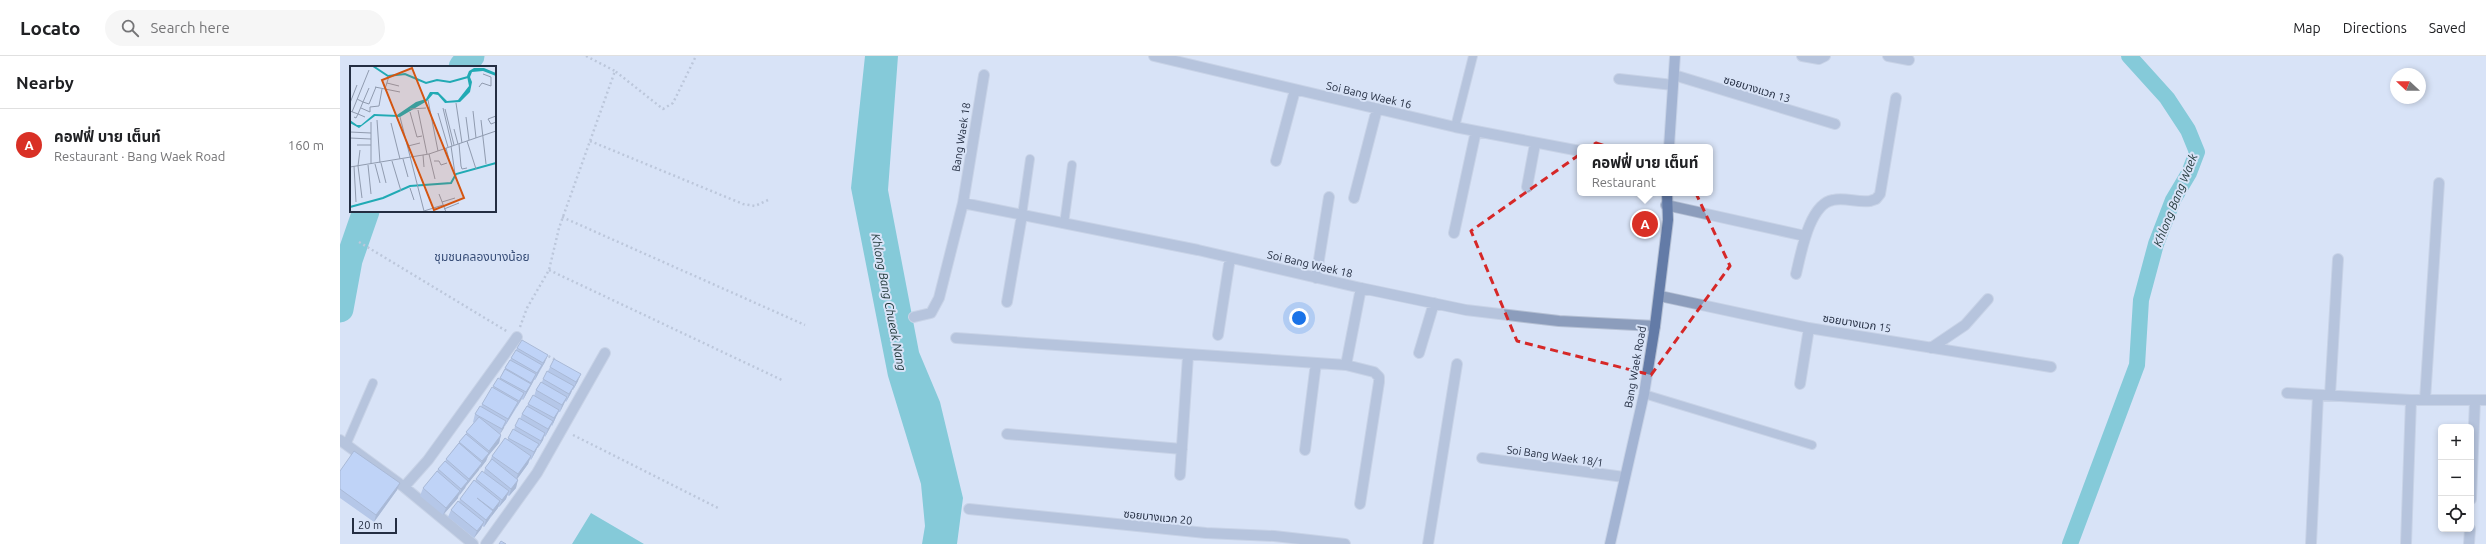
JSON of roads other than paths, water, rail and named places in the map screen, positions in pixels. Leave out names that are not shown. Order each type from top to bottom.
[{"type":"main road","points":[[1669,144],[1675,56]]},
{"type":"main road","name":"Bang Waek Road","points":[[1610,544],[1644,394],[1660,296],[1668,220],[1666,205],[1667,196]]},
{"type":"street","name":"Soi Bang Waek 16","points":[[1154,56],[1455,127],[1535,144],[1577,151]]},
{"type":"street","points":[[1802,56],[1819,59],[1825,56]]},
{"type":"street","points":[[1888,56],[1909,60]]},
{"type":"street","name":"Bang Waek 18","points":[[914,317],[931,313],[937,303],[963,203],[984,75]]},
{"type":"street","name":"ซอยบางแวก 13","points":[[1619,79],[1673,80],[1835,124]]},
{"type":"street","points":[[1276,161],[1295,90]]},
{"type":"street","points":[[1796,274],[1805,236],[1816,213],[1823,204],[1833,200],[1870,201],[1876,199],[1880,194],[1896,98]]},
{"type":"street","points":[[1354,198],[1376,109]]},
{"type":"street","points":[[1454,233],[1476,131]]},
{"type":"street","points":[[1527,187],[1535,144]]},
{"type":"street","points":[[2425,400],[2439,183]]},
{"type":"street","points":[[1316,278],[1329,198]]},
{"type":"street","name":"Soi Bang Waek 18","points":[[963,203],[1230,258],[1361,288],[1487,313],[1560,321],[1655,326]]},
{"type":"street","points":[[1666,205],[1805,236]]},
{"type":"street","points":[[1007,302],[1022,215]]},
{"type":"street","points":[[1218,335],[1230,258]]},
{"type":"street","points":[[2330,395],[2338,259]]},
{"type":"street","points":[[1346,365],[1361,288]]},
{"type":"street","name":"ซอยบางแวก 15","points":[[1660,296],[1809,328],[2051,367]]},
{"type":"street","points":[[1932,348],[1964,325],[1988,299]]},
{"type":"street","points":[[1420,353],[1434,303]]},
{"type":"street","points":[[1800,384],[1809,328]]},
{"type":"street","points":[[404,487],[428,460],[517,337]]},
{"type":"street","points":[[956,338],[1188,356],[1346,365],[1374,372],[1379,377],[1379,382],[1360,504]]},
{"type":"street","points":[[486,544],[537,473],[605,353]]},
{"type":"street","points":[[1180,475],[1188,356]]},
{"type":"street","points":[[1305,450],[1316,363]]},
{"type":"street","points":[[1428,544],[1457,364]]},
{"type":"street","points":[[2287,393],[2411,400],[2486,400]]},
{"type":"street","points":[[2311,544],[2318,395]]},
{"type":"street","points":[[2406,544],[2411,400]]},
{"type":"street","points":[[2471,496],[2475,400]]},
{"type":"street","points":[[1007,434],[1182,449]]},
{"type":"street","points":[[343,442],[404,487],[473,544]]},
{"type":"street","name":"Soi Bang Waek 18/1","points":[[1482,458],[1624,477]]},
{"type":"street","name":"ซอยบางแวก 20","points":[[969,510],[1206,533],[1274,536],[1345,544]]},
{"type":"street","points":[[2469,544],[2470,532]]},
{"type":"lane","points":[[1455,127],[1473,56]]},
{"type":"lane","points":[[1022,215],[1030,159]]},
{"type":"lane","points":[[1064,224],[1072,165]]},
{"type":"lane","points":[[343,442],[373,383]]},
{"type":"lane","points":[[1644,394],[1812,445]]},
{"type":"water","name":"Khlong Bang Chueak Nang","points":[[865,56],[898,56],[888,190],[919,352],[940,402],[963,498],[957,544],[922,544],[925,526],[921,484],[888,376],[851,188]]},
{"type":"water","points":[[591,513],[644,544],[572,544]]},
{"type":"waterway","points":[[463,66],[471,56]]},
{"type":"waterway","name":"Khlong Bang Waek","points":[[2070,544],[2137,365],[2141,300],[2156,244],[2173,200],[2189,173],[2197,152],[2188,130],[2167,98],[2129,56]]},
{"type":"waterway","points":[[340,309],[349,260],[366,212]]},
{"type":"place","name":"คอฟฟี่ บาย เต็นท์","points":[[1645,224]]},
{"type":"district","name":"ชุมชนคลองบางน้อย","points":[[482,256]]}]
